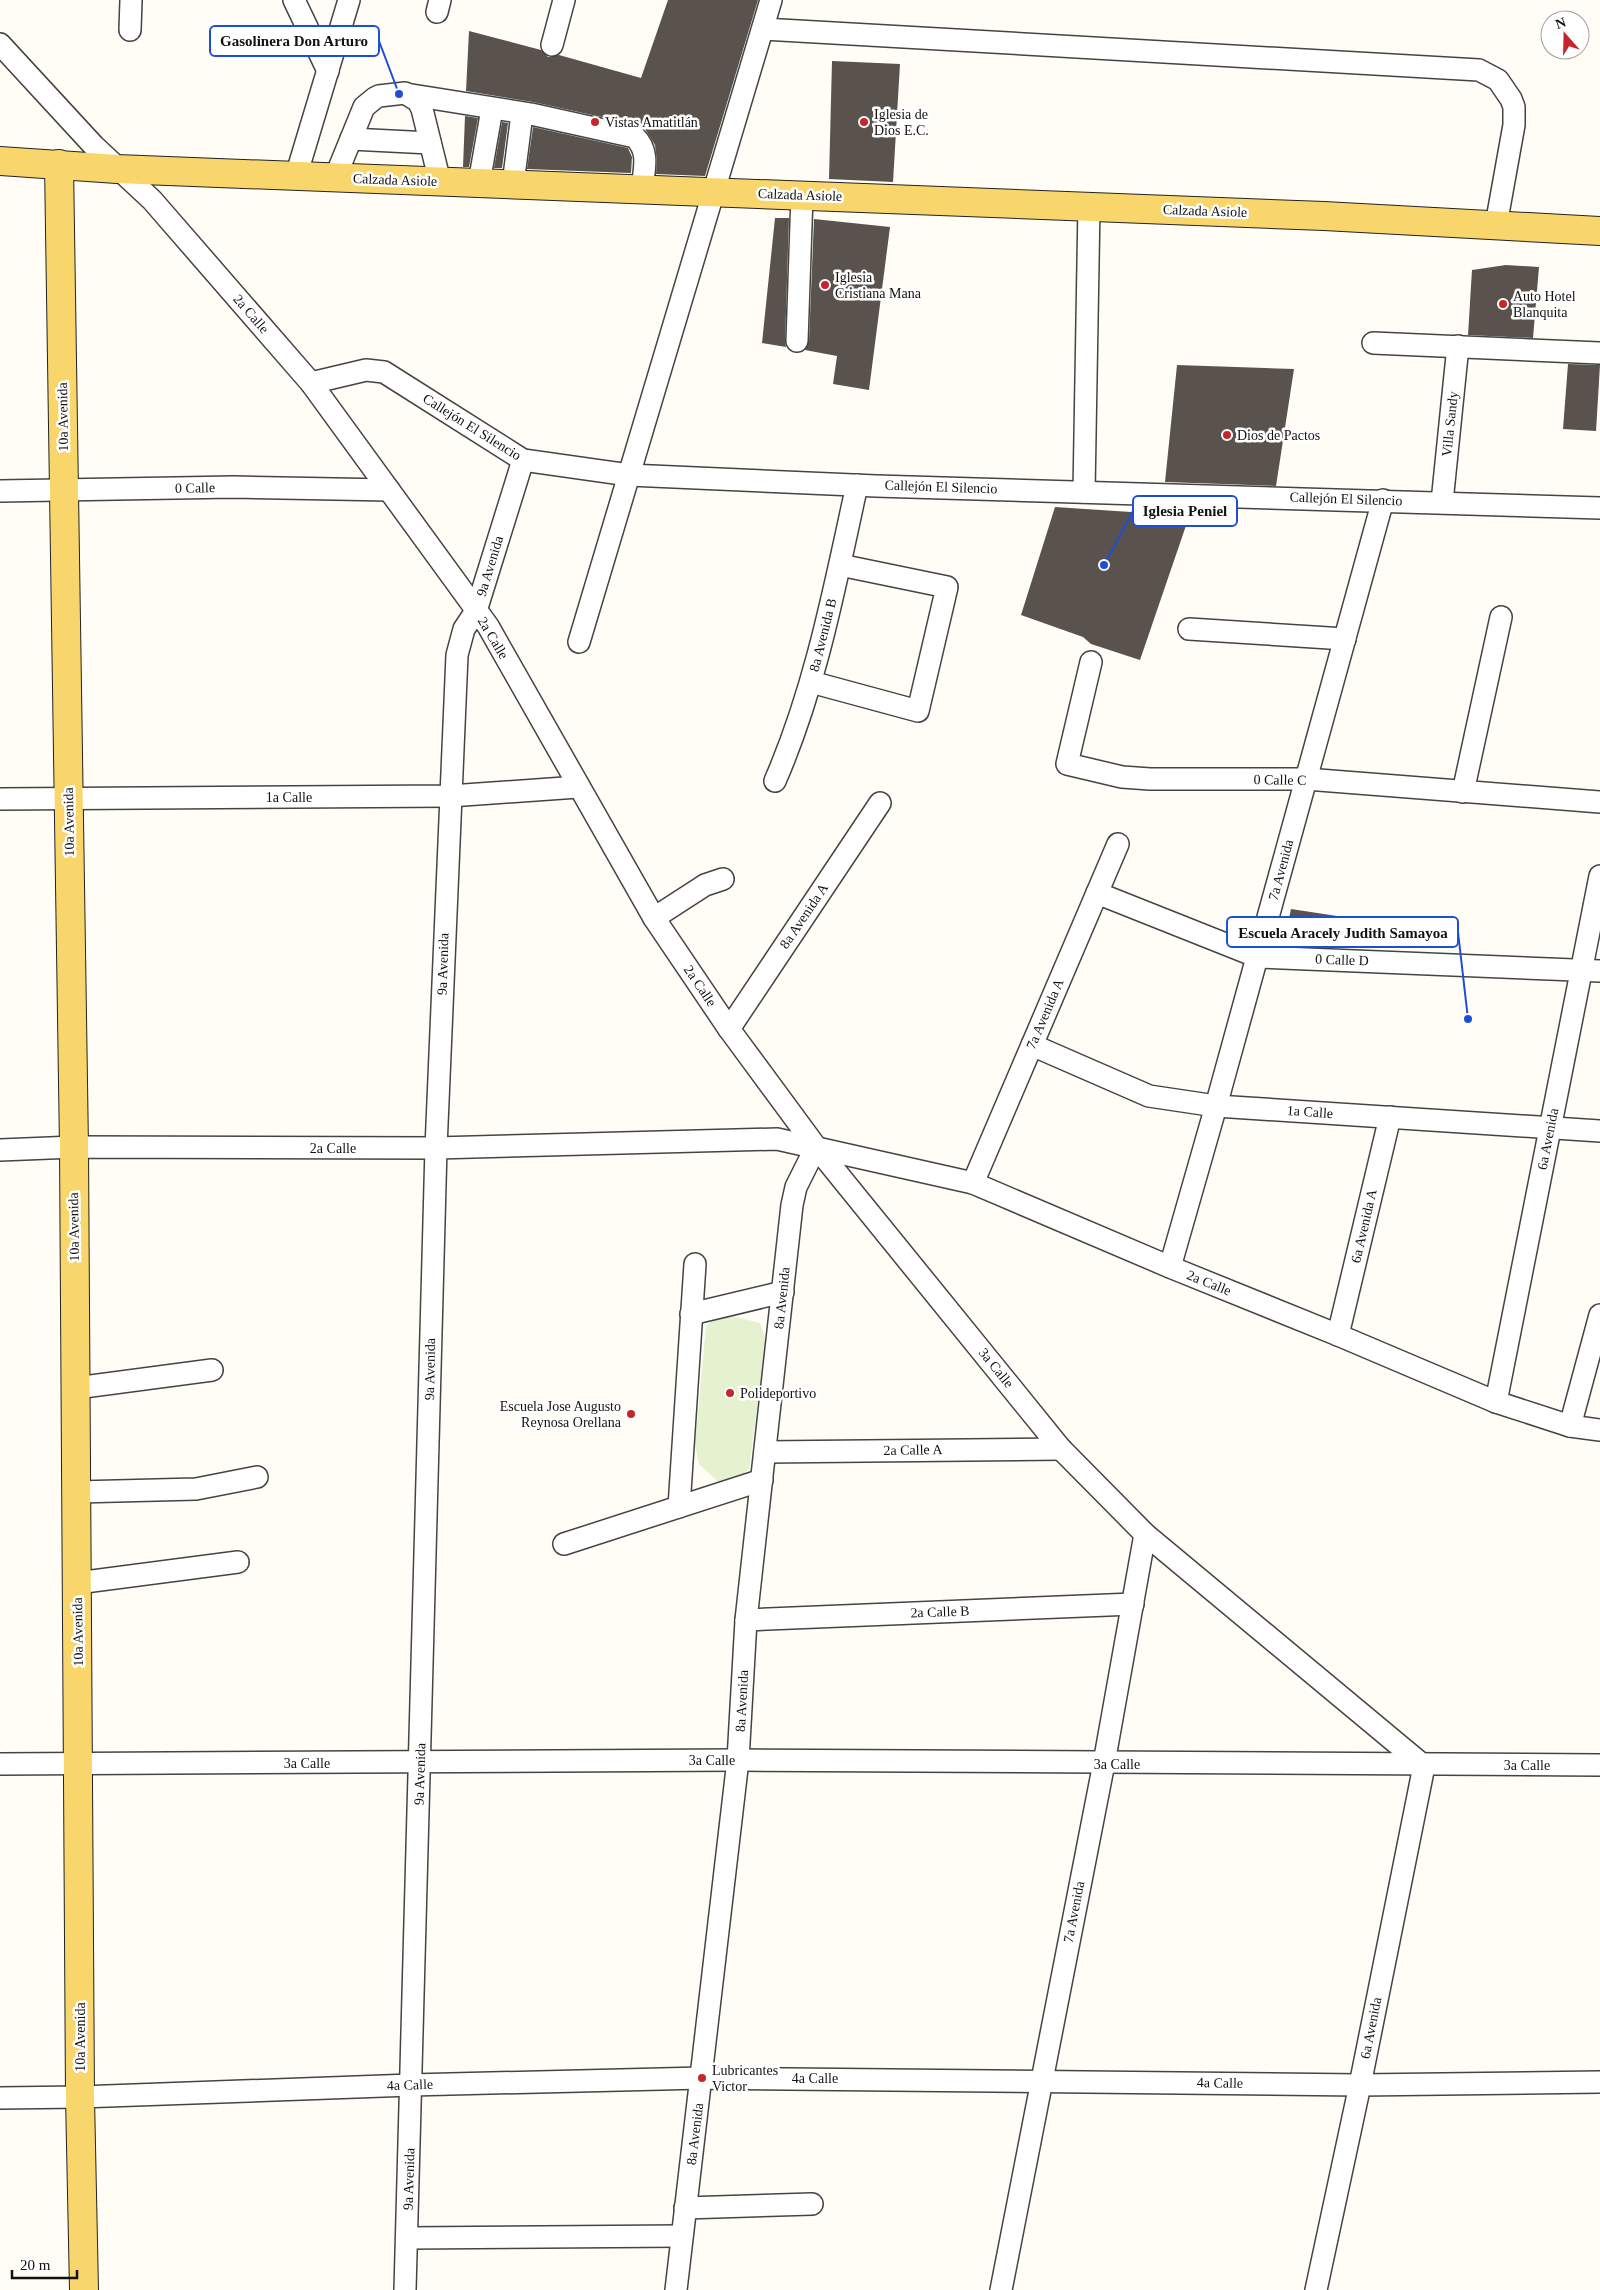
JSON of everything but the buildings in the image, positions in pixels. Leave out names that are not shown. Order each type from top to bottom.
[{"type":"main road","name":"Calzada Asiole","points":[[0,161],[117,169],[1089,206],[1496,225],[1594,234]]},
{"type":"main road","name":"10a Avenida","points":[[59,164],[74,1147],[80,2097],[84,2290]]},
{"type":"street","points":[[130,30],[131,0]]},
{"type":"street","points":[[294,0],[328,70]]},
{"type":"street","points":[[296,176],[349,0]]},
{"type":"street","points":[[552,45],[564,0]]},
{"type":"street","points":[[579,642],[771,0]]},
{"type":"street","points":[[763,29],[1479,70],[1498,80],[1514,107],[1514,125],[1496,225]]},
{"type":"street","name":"2a Calle","points":[[0,44],[117,169],[152,200],[311,383],[488,626],[654,918],[729,1029],[816,1146]]},
{"type":"street","points":[[335,178],[364,107],[379,96],[405,93],[635,137],[644,149],[646,158],[642,189]]},
{"type":"street","points":[[412,95],[422,109],[440,182]]},
{"type":"street","points":[[479,183],[492,109]]},
{"type":"street","points":[[513,184],[522,114]]},
{"type":"street","points":[[351,139],[430,143]]},
{"type":"street","points":[[797,342],[802,195]]},
{"type":"street","points":[[1084,492],[1089,206]]},
{"type":"street","points":[[1373,343],[1600,353]]},
{"type":"street","name":"Villa Sandy","points":[[1442,502],[1458,346]]},
{"type":"street","name":"Callejón El Silencio","points":[[311,383],[366,370],[384,372],[523,460],[629,475],[857,485],[1600,508]]},
{"type":"street","name":"9a Avenida","points":[[405,2290],[421,1763],[436,1148],[457,655],[464,629],[476,611],[523,460]]},
{"type":"street","name":"8a Avenida B","points":[[776,781],[790,748],[811,682],[840,565],[857,485]]},
{"type":"street","name":"0 Calle","points":[[0,491],[234,487],[389,490]]},
{"type":"street","name":"7a Avenida","points":[[1170,1267],[1258,957],[1383,500]]},
{"type":"street","points":[[811,682],[918,711],[948,587],[840,565]]},
{"type":"street","points":[[1463,792],[1502,616]]},
{"type":"street","points":[[1189,629],[1345,639]]},
{"type":"street","name":"0 Calle C","points":[[1091,662],[1067,764],[1122,777],[1150,779],[1306,780],[1600,802]]},
{"type":"street","name":"1a Calle","points":[[0,799],[450,796],[578,787]]},
{"type":"street","name":"8a Avenida A","points":[[729,1029],[880,803]]},
{"type":"street","name":"7a Avenida A","points":[[973,1183],[1118,844]]},
{"type":"street","name":"6a Avenida","points":[[1496,1402],[1550,1128],[1591,971],[1600,876]]},
{"type":"street","points":[[654,918],[705,885],[723,879]]},
{"type":"street","name":"0 Calle D","points":[[1097,893],[1258,957],[1591,971]]},
{"type":"street","name":"1a Calle","points":[[1032,1045],[1148,1096],[1216,1106],[1600,1131]]},
{"type":"street","name":"6a Avenida A","points":[[1338,1335],[1390,1117]]},
{"type":"street","name":"2a Calle","points":[[0,1150],[74,1147],[436,1148],[777,1139],[816,1146],[973,1183],[1496,1402],[1570,1426],[1600,1430]]},
{"type":"street","name":"8a Avenida","points":[[676,2290],[738,1760],[746,1620],[783,1292],[796,1187],[816,1146]]},
{"type":"street","name":"3a Calle","points":[[816,1146],[1061,1449],[1144,1534],[1424,1766]]},
{"type":"street","points":[[679,1506],[695,1264]]},
{"type":"street","points":[[691,1314],[783,1292]]},
{"type":"street","points":[[1570,1426],[1600,1315]]},
{"type":"street","points":[[76,1388],[212,1370]]},
{"type":"street","name":"2a Calle A","points":[[765,1452],[1061,1449]]},
{"type":"street","points":[[77,1492],[196,1489],[257,1477]]},
{"type":"street","points":[[564,1544],[762,1480]]},
{"type":"street","name":"7a Avenida","points":[[1001,2290],[1104,1764],[1144,1534]]},
{"type":"street","points":[[77,1583],[238,1562]]},
{"type":"street","name":"2a Calle B","points":[[746,1620],[1133,1604]]},
{"type":"street","name":"3a Calle","points":[[0,1764],[79,1762],[421,1763],[738,1760],[1424,1766],[1600,1765]]},
{"type":"street","name":"6a Avenida","points":[[1316,2290],[1360,2085],[1424,1766]]},
{"type":"street","name":"4a Calle","points":[[0,2098],[702,2078],[1041,2080],[1360,2085],[1600,2082]]},
{"type":"street","points":[[686,2208],[812,2204]]},
{"type":"street","points":[[407,2238],[682,2236]]},
{"type":"green space","name":"Polideportivo","points":[[721,1313],[760,1323],[766,1341],[749,1469],[735,1481],[717,1481],[699,1464],[695,1445],[706,1326]]},
{"type":"place","name":"Gasolinera Don Arturo","points":[[399,94]]},
{"type":"place","name":"Vistas Amatitlán","points":[[595,122]]},
{"type":"place","name":"Iglesia de Dios E.C.","points":[[864,122]]},
{"type":"place","name":"Iglesia Cristiana Mana","points":[[825,285]]},
{"type":"place","name":"Auto Hotel Blanquita","points":[[1503,304]]},
{"type":"place","name":"Dios de Pactos","points":[[1227,435]]},
{"type":"place","name":"Iglesia Peniel","points":[[1104,565]]},
{"type":"place","name":"Escuela Aracely Judith Samayoa","points":[[1468,1019]]},
{"type":"place","name":"Polideportivo","points":[[730,1393]]},
{"type":"place","name":"Escuela Jose Augusto Reynosa Orellana","points":[[631,1414]]},
{"type":"place","name":"Lubricantes Victor","points":[[702,2078]]}]
